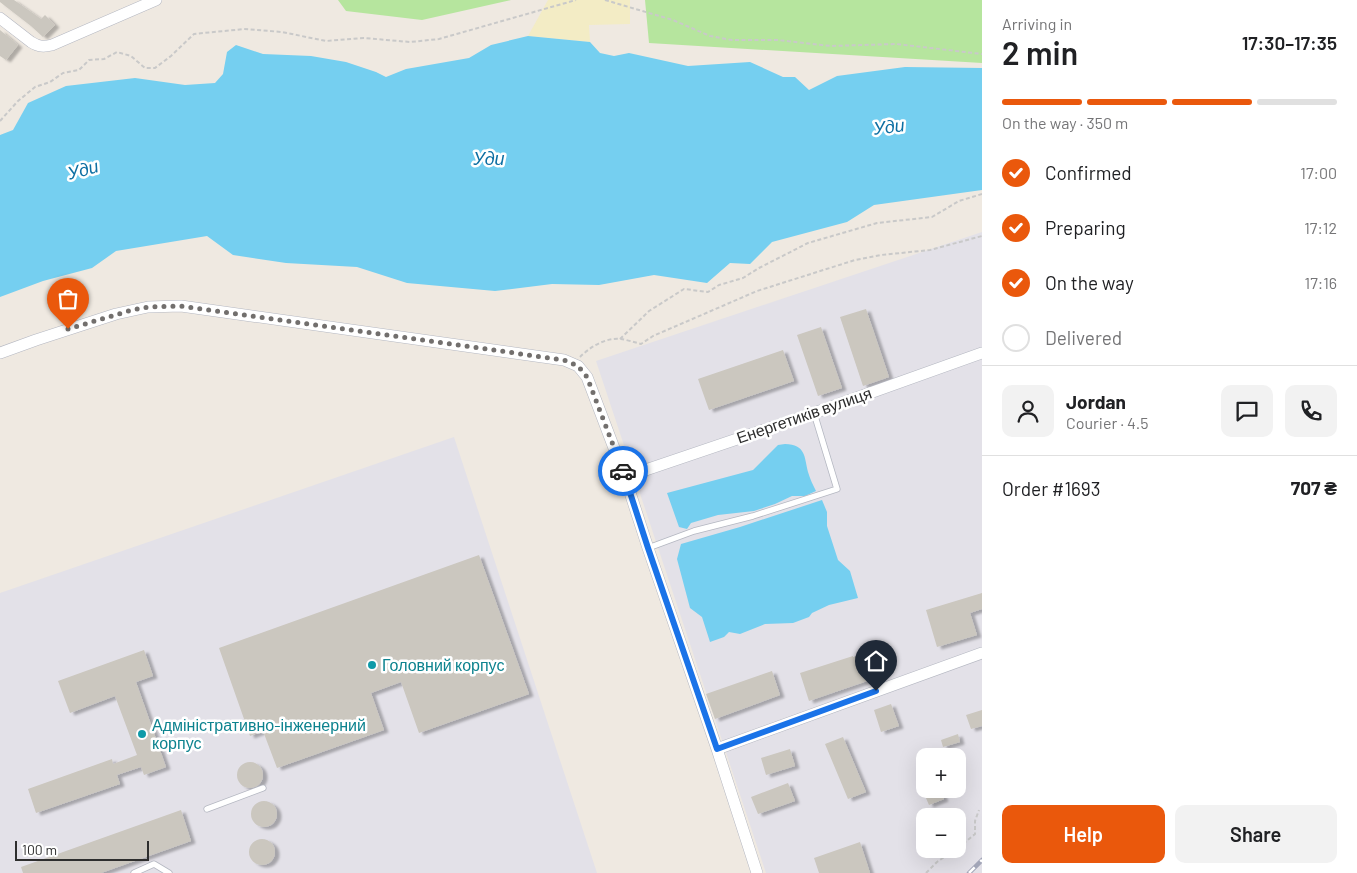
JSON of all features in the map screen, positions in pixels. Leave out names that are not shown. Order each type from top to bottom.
[{"type":"street","points":[[0,18],[31,42],[43,47],[52,45],[156,0]]},
{"type":"street","points":[[0,352],[116,314],[148,307],[181,306],[564,360],[578,366],[587,377],[625,476],[717,749],[756,873]]},
{"type":"street","name":"Енергетиків вулиця","points":[[625,476],[814,413],[982,353]]},
{"type":"street","points":[[717,749],[982,653]]},
{"type":"lane","points":[[648,548],[694,531],[753,516],[837,489],[814,413]]},
{"type":"lane","points":[[207,809],[263,788]]},
{"type":"lane","points":[[134,873],[154,864],[169,873]]},
{"type":"path","points":[[0,121],[35,87],[50,82],[63,73],[79,70],[90,60],[104,59],[117,52],[131,56],[145,68],[155,68],[194,34],[244,30],[282,32],[326,41],[364,38],[410,42],[439,39],[576,0]]},
{"type":"path","points":[[605,0],[673,20],[710,36],[732,40],[777,40],[831,46],[896,44],[982,54]]},
{"type":"path","points":[[620,339],[649,311],[684,289],[708,292],[719,285],[743,278],[758,268],[808,243],[877,223],[932,217],[959,200],[982,194]]},
{"type":"path","points":[[573,364],[594,346],[610,339],[620,339],[641,344],[653,336],[757,291],[855,260],[881,255],[930,250],[982,236]]},
{"type":"path","points":[[966,841],[975,834],[975,821],[978,810]]},
{"type":"path","points":[[926,873],[943,858]]},
{"type":"shaded area","points":[[982,232],[982,873],[766,873],[596,361]]},
{"type":"shaded area","points":[[454,437],[597,873],[0,873],[0,593]]},
{"type":"green space","points":[[338,0],[511,0],[422,20],[346,11]]},
{"type":"green space","points":[[645,0],[982,0],[982,63],[649,43]]},
{"type":"sand","points":[[548,0],[630,0],[630,24],[589,25],[590,42],[528,36]]},
{"type":"water","name":"Уди","points":[[528,36],[590,42],[600,53],[614,56],[629,53],[688,66],[750,62],[783,77],[795,77],[809,90],[837,76],[905,67],[982,68],[982,190],[874,205],[847,222],[772,242],[750,264],[730,263],[707,283],[654,275],[599,285],[552,284],[495,291],[407,283],[357,267],[286,263],[233,255],[207,236],[116,251],[92,268],[43,281],[0,297],[0,135],[13,130],[28,103],[66,86],[135,78],[185,85],[215,83],[223,74],[227,52],[236,45],[263,54],[311,56],[346,62],[386,77],[406,69],[469,58],[491,45]]},
{"type":"water","points":[[785,444],[797,447],[803,452],[809,475],[816,491],[805,496],[792,496],[754,511],[718,515],[691,523],[687,529],[679,527],[667,493],[753,470],[778,445]]},
{"type":"water","points":[[822,500],[827,512],[827,526],[838,560],[850,571],[858,598],[829,605],[812,613],[809,617],[793,623],[765,624],[740,634],[729,632],[724,637],[710,642],[702,617],[690,608],[677,559],[681,544]]},
{"type":"building","points":[[0,0],[14,0],[41,19],[45,15],[55,25],[43,37],[0,2]]},
{"type":"building","points":[[0,30],[18,45],[6,60],[0,56]]},
{"type":"building","points":[[866,309],[889,377],[863,386],[840,317]]},
{"type":"building","points":[[821,327],[842,388],[818,396],[797,335]]},
{"type":"building","points":[[783,350],[794,381],[709,410],[698,379]]},
{"type":"building","name":"Головний корпус","points":[[479,555],[529,694],[419,733],[401,682],[371,693],[384,730],[277,768],[263,731],[250,736],[219,648]]},
{"type":"building","points":[[982,593],[982,609],[970,613],[977,635],[937,647],[926,610]]},
{"type":"building","name":"Адміністративно-інженерний корпус","points":[[144,650],[153,676],[136,682],[166,767],[144,775],[141,767],[117,775],[120,784],[36,813],[28,789],[112,759],[113,764],[137,755],[115,696],[70,713],[58,681]]},
{"type":"building","points":[[862,654],[870,680],[809,701],[800,673]]},
{"type":"building","points":[[772,671],[780,695],[715,719],[706,694]]},
{"type":"building","points":[[891,704],[899,726],[881,732],[874,710]]},
{"type":"building","points":[[982,710],[982,726],[971,729],[966,715]]},
{"type":"building","points":[[958,734],[960,742],[943,747],[941,740]]},
{"type":"building","points":[[843,737],[866,792],[848,799],[825,744]]},
{"type":"building","points":[[790,749],[795,766],[766,775],[761,758]]},
{"type":"building","points":[[250,762],[259,766],[263,775],[259,784],[250,788],[241,784],[237,775],[241,766]]},
{"type":"building","points":[[788,783],[795,801],[758,814],[751,797]]},
{"type":"building","points":[[926,798],[944,798],[944,799],[929,805]]},
{"type":"building","points":[[264,801],[273,805],[277,814],[273,823],[264,827],[255,823],[251,814],[255,805]]},
{"type":"building","points":[[181,810],[191,841],[101,873],[23,873],[21,867]]},
{"type":"building","points":[[262,839],[271,843],[275,852],[271,861],[262,865],[253,861],[249,852],[253,843]]},
{"type":"building","points":[[860,842],[870,873],[819,873],[814,858]]},
{"type":"railway","points":[[969,873],[982,860]]},
{"type":"way so far","points":[[68,329],[132,310],[148,307],[181,306],[564,360],[578,366],[587,377],[623,471]]},
{"type":"place","name":"Головний корпус","points":[[372,665]]},
{"type":"place","name":"Адміністративно-інженерний корпус","points":[[142,734]]},
{"type":"route","points":[[623,471],[717,749],[876,691]]}]
